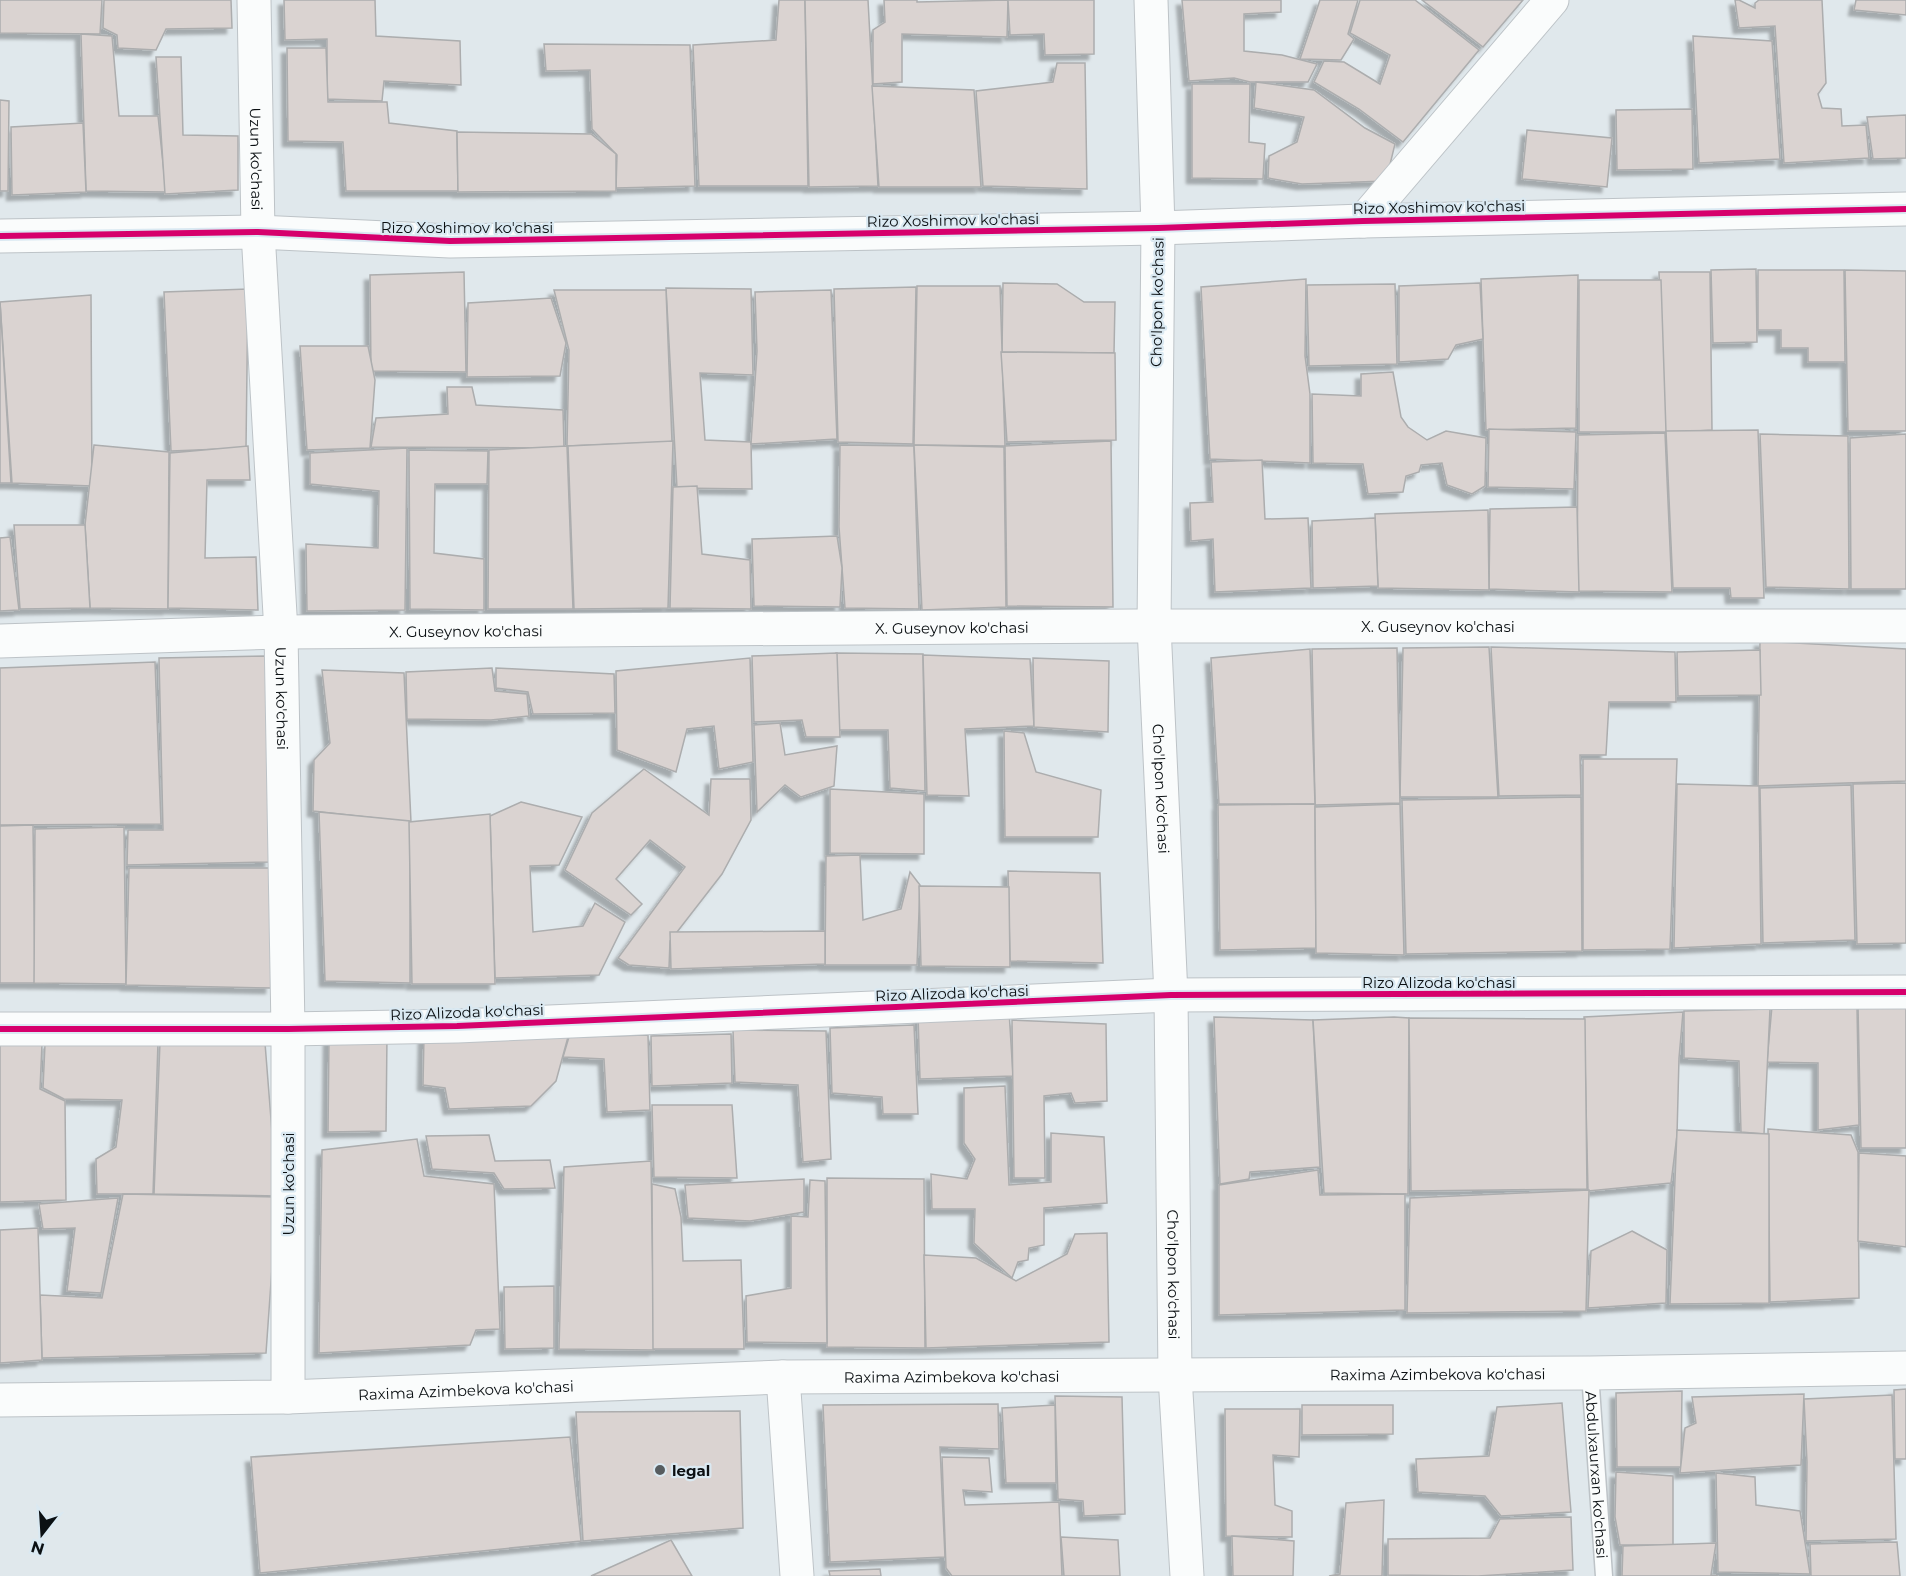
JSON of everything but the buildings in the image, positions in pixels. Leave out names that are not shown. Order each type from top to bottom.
[{"type":"street","name":"Uzun ko'chasi","points":[[254,0],[258,232],[281,632],[288,1029],[288,1397]]},
{"type":"street","name":"Cho'lpon ko'chasi","points":[[1151,0],[1158,228],[1154,626],[1171,995],[1175,1376],[1186,1576]]},
{"type":"street","points":[[1363,221],[1552,0]]},
{"type":"street","name":"Rizo Xoshimov ko'chasi","points":[[0,236],[258,232],[450,242],[1158,228],[1906,209]]},
{"type":"street","name":"X. Guseynov ko'chasi","points":[[0,641],[281,632],[1154,626],[1906,626]]},
{"type":"street","name":"Rizo Alizoda ko'chasi","points":[[0,1029],[288,1029],[481,1025],[1171,995],[1906,992]]},
{"type":"street","name":"Raxima Azimbekova ko'chasi","points":[[0,1400],[288,1397],[783,1377],[1590,1373],[1906,1368]]},
{"type":"street","points":[[783,1377],[797,1576]]},
{"type":"lane","name":"Abdulxaurxan ko'chasi","points":[[1590,1373],[1604,1576]]},
{"type":"cycle path","points":[[0,236],[258,232],[450,241],[1158,228],[1906,209]]},
{"type":"cycle path","points":[[0,1029],[288,1029],[457,1026],[1171,995],[1906,992]]},
{"type":"place","name":"legal","points":[[660,1470]]}]
